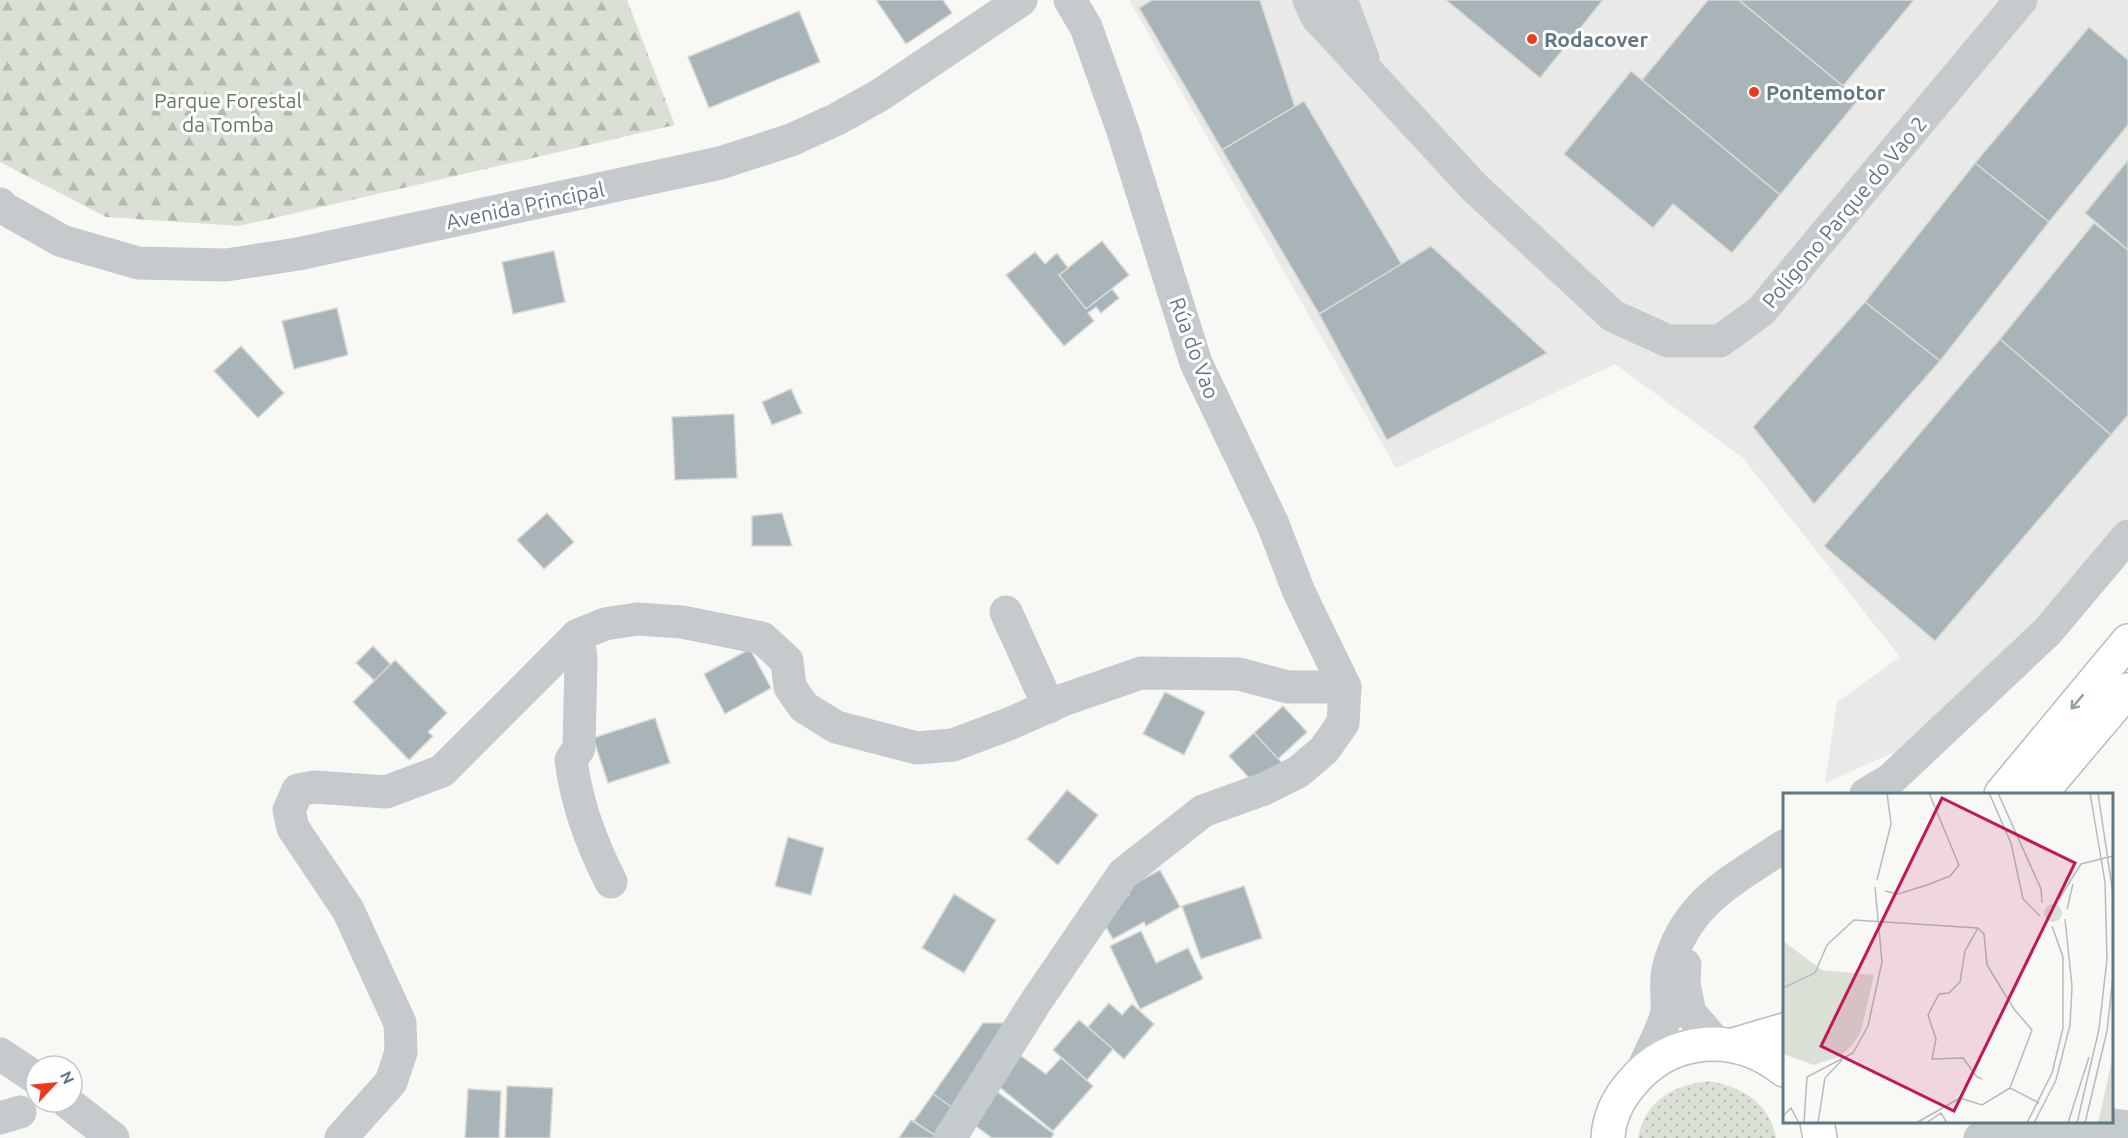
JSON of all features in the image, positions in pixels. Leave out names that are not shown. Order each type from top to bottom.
[{"type":"main road","points":[[2003,793],[2128,641]]},
{"type":"main road","points":[[2093,733],[2128,667]]},
{"type":"main road","points":[[2042,793],[2128,690]]},
{"type":"main road","points":[[1608,1138],[1609,1125],[1621,1096],[1642,1071],[1664,1055],[1689,1046],[1725,1044],[1783,1030]]},
{"type":"main road","points":[[1725,1044],[1760,1054],[1783,1069]]},
{"type":"main road","points":[[1816,1123],[1820,1138]]},
{"type":"street","name":"Avenida Principal","points":[[0,204],[62,241],[138,263],[226,265],[298,254],[720,163],[790,140],[837,119],[880,95],[1021,0]]},
{"type":"street","name":"Rúa do Vao","points":[[1070,0],[1086,27],[1122,128],[1196,363],[1272,522],[1299,592],[1345,687]]},
{"type":"street","name":"Polígono Parque do Vao 2","points":[[1309,0],[1317,17],[1474,187],[1613,316],[1668,341],[1720,340],[1761,311],[2021,0]]},
{"type":"street","points":[[1341,0],[1369,74]]},
{"type":"street","points":[[1869,793],[1890,780],[2047,632],[2128,536]]},
{"type":"street","points":[[1005,612],[1049,707]]},
{"type":"street","points":[[341,1138],[392,1082],[401,1052],[400,1023],[348,910],[293,828],[289,810],[298,790],[314,787],[386,792],[442,771],[578,635],[606,624],[637,619],[682,622],[762,638],[787,661],[790,687],[804,707],[836,727],[917,748],[952,745],[1141,673],[1239,674],[1288,687],[1345,687],[1343,723],[1324,750],[1298,772],[1264,789],[1203,811],[1123,874],[1035,1003],[950,1138]]},
{"type":"street","points":[[578,635],[581,659],[579,748],[571,760],[574,785],[591,843],[611,882]]},
{"type":"street","points":[[1642,1071],[1667,1014],[1667,971],[1679,934],[1692,916],[1719,888],[1783,847]]},
{"type":"street","points":[[1692,916],[1685,955],[1684,984],[1690,1013],[1725,1044]]},
{"type":"street","points":[[0,1054],[24,1070]]},
{"type":"street","points":[[82,1114],[113,1138]]},
{"type":"street","points":[[1980,1138],[2081,1123]]},
{"type":"street","points":[[2098,1123],[2128,1126]]},
{"type":"shaded area","points":[[1129,0],[2128,0],[2128,536],[1945,730],[1825,783],[1837,702],[1900,657],[1743,458],[1615,364],[1396,468]]},
{"type":"green space","name":"Parque Forestal da Tomba","points":[[0,0],[627,0],[675,125],[239,226],[106,217],[0,162]]},
{"type":"green space","points":[[1709,1081],[1732,1087],[1752,1098],[1767,1115],[1776,1138],[1638,1138],[1647,1114],[1654,1104],[1684,1086]]},
{"type":"building","points":[[876,0],[943,0],[952,13],[906,44]]},
{"type":"building","points":[[1152,0],[1260,0],[1295,107],[1222,150],[1139,8]]},
{"type":"building","name":"Rodacover","points":[[1446,0],[1603,0],[1540,78]]},
{"type":"building","name":"Pontemotor","points":[[1708,0],[1739,0],[1859,99],[1780,195],[1642,80]]},
{"type":"building","points":[[1739,0],[1914,0],[1843,86]]},
{"type":"building","points":[[799,11],[820,62],[709,108],[688,57]]},
{"type":"building","points":[[2089,27],[2128,60],[2128,125],[2049,222],[1975,163]]},
{"type":"building","points":[[1631,71],[1780,195],[1732,253],[1673,204],[1653,228],[1564,154]]},
{"type":"building","points":[[1304,101],[1402,265],[1319,314],[1222,150]]},
{"type":"building","points":[[2128,160],[2128,250],[2085,213]]},
{"type":"building","points":[[1975,163],[2049,222],[1940,361],[1865,302]]},
{"type":"building","points":[[2094,223],[2128,250],[2128,415],[2111,435],[2000,339]]},
{"type":"building","points":[[1102,241],[1129,275],[1086,309],[1059,275]]},
{"type":"building","points":[[1431,246],[1547,353],[1387,440],[1319,314]]},
{"type":"building","points":[[554,251],[565,302],[513,314],[502,262]]},
{"type":"building","points":[[1035,252],[1045,264],[1057,253],[1068,268],[1059,275],[1086,309],[1112,289],[1119,298],[1101,313],[1096,307],[1088,313],[1094,321],[1064,346],[1006,275]]},
{"type":"building","points":[[1865,302],[1940,361],[1814,504],[1753,427]]},
{"type":"building","points":[[337,308],[348,355],[294,369],[282,321]]},
{"type":"building","points":[[2000,339],[2111,435],[1935,641],[1824,546]]},
{"type":"building","points":[[241,346],[284,393],[258,418],[214,371]]},
{"type":"building","points":[[791,389],[802,413],[772,425],[762,402]]},
{"type":"building","points":[[734,414],[737,478],[675,480],[672,417]]},
{"type":"building","points":[[547,513],[574,542],[544,569],[517,540]]},
{"type":"building","points":[[782,513],[792,546],[752,546],[752,516]]},
{"type":"building","points":[[373,646],[391,665],[375,681],[356,663]]},
{"type":"building","points":[[750,649],[771,688],[725,714],[704,674]]},
{"type":"building","points":[[395,660],[447,713],[428,732],[433,736],[409,760],[353,702]]},
{"type":"building","points":[[1165,692],[1205,712],[1184,755],[1143,734]]},
{"type":"building","points":[[1283,706],[1307,732],[1278,759],[1254,733]]},
{"type":"building","points":[[655,718],[670,763],[608,783],[593,738]]},
{"type":"building","points":[[1254,733],[1285,766],[1251,780],[1229,756]]},
{"type":"building","points":[[1067,790],[1098,815],[1058,865],[1027,839]]},
{"type":"building","points":[[788,837],[824,848],[811,895],[775,886]]},
{"type":"building","points":[[1160,870],[1180,907],[1146,926],[1144,922],[1113,939],[1100,917],[1107,907],[1129,895],[1125,889]]},
{"type":"building","points":[[1244,886],[1262,938],[1201,959],[1182,906]]},
{"type":"building","points":[[954,894],[996,920],[964,973],[922,948]]},
{"type":"building","points":[[1141,931],[1156,963],[1188,948],[1203,979],[1140,1009],[1110,946]]},
{"type":"building","points":[[1109,1003],[1122,1015],[1132,1004],[1154,1024],[1124,1059],[1088,1027]]},
{"type":"building","points":[[1079,1020],[1113,1049],[1087,1080],[1053,1050]]},
{"type":"building","points":[[983,1023],[1014,1023],[954,1109],[933,1094]]},
{"type":"building","points":[[1017,1053],[1046,1074],[1061,1058],[1093,1086],[1053,1131],[996,1084]]},
{"type":"building","points":[[507,1086],[553,1088],[550,1138],[505,1138]]},
{"type":"building","points":[[468,1089],[501,1091],[499,1138],[465,1138]]},
{"type":"building","points":[[996,1091],[1054,1134],[1051,1138],[992,1138],[972,1123]]},
{"type":"building","points":[[933,1094],[954,1109],[936,1136],[914,1121]]},
{"type":"building","points":[[911,1120],[936,1136],[935,1138],[899,1138]]},
{"type":"place","name":"Rodacover","points":[[1532,39]]},
{"type":"place","name":"Pontemotor","points":[[1754,92]]}]
